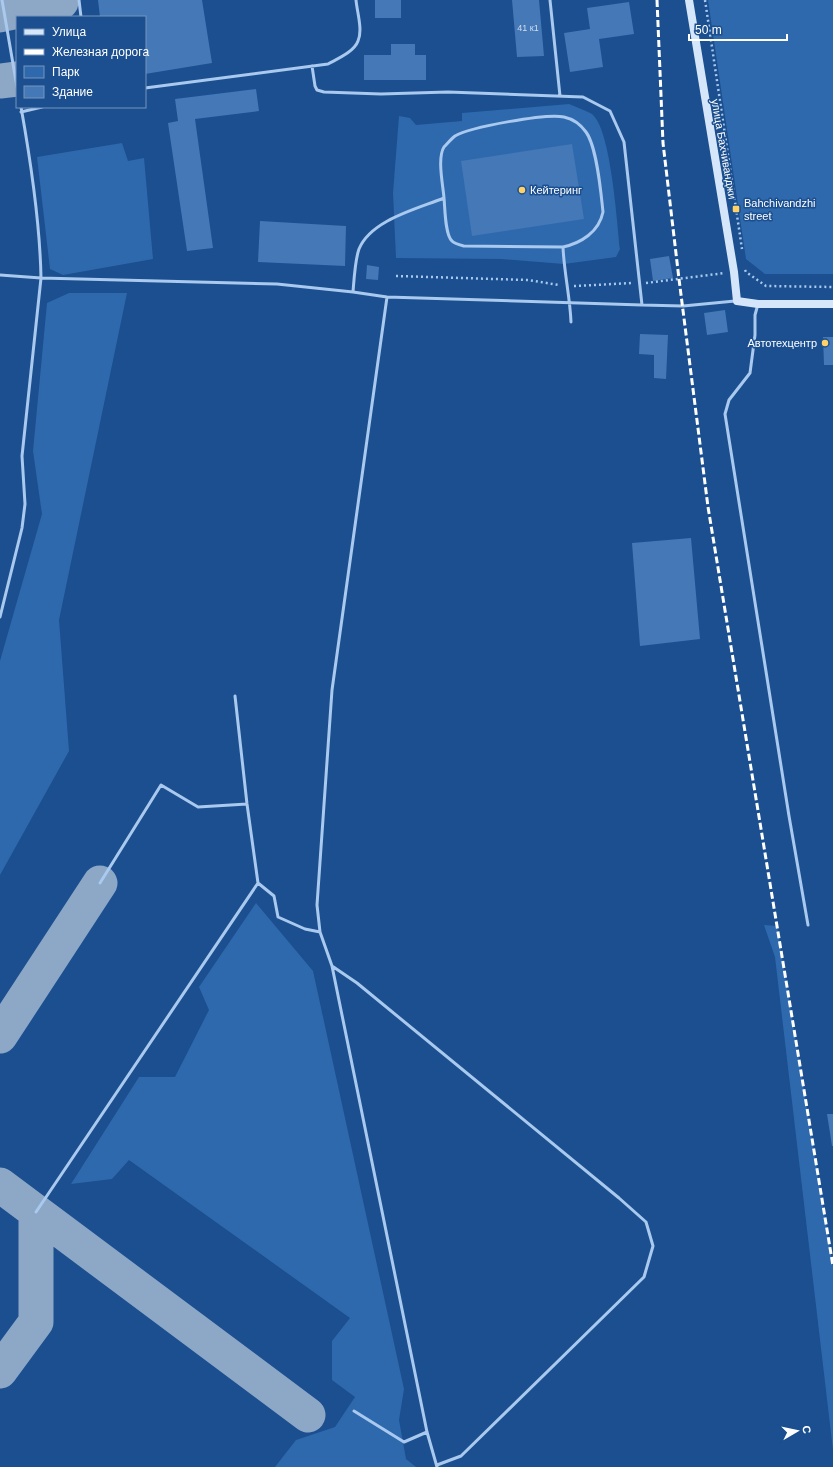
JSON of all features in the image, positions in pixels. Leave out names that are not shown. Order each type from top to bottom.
[{"type":"main road","name":"улица Бахчиванджи","points":[[689,0],[734,272],[737,301]]},
{"type":"main road","points":[[737,301],[758,304],[833,304]]},
{"type":"lane","points":[[2,0],[16,81]]},
{"type":"lane","points":[[78,0],[81,16]]},
{"type":"lane","points":[[146,88],[328,64],[347,53],[358,42],[360,31],[356,0]]},
{"type":"lane","points":[[550,0],[560,96]]},
{"type":"lane","points":[[312,66],[315,86],[318,90],[324,92],[381,94],[448,92],[583,97],[610,111],[624,142],[642,305]]},
{"type":"lane","points":[[0,617],[22,528],[25,504],[22,456],[42,278],[31,172],[21,108]]},
{"type":"lane","points":[[22,112],[38,108]]},
{"type":"lane","points":[[553,115],[566,117],[575,121],[586,132],[590,139],[594,152],[603,212],[601,219],[593,231],[584,239],[575,244],[563,247],[464,246],[454,243],[450,239],[444,198],[441,164],[443,149],[454,137],[480,128],[553,115]]},
{"type":"lane","points":[[354,292],[359,249],[369,234],[388,220],[444,198]]},
{"type":"lane","points":[[563,247],[572,322]]},
{"type":"lane","points":[[0,275],[42,278],[277,284],[387,297],[683,306],[737,301]]},
{"type":"lane","points":[[332,966],[357,983],[619,1198],[646,1222],[653,1246],[644,1277],[461,1456],[437,1466],[427,1432],[332,966],[320,932],[317,905],[332,690],[387,297]]},
{"type":"lane","points":[[758,304],[755,315],[755,334],[750,373],[729,400],[725,414],[789,816],[808,924]]},
{"type":"lane","points":[[36,1212],[258,883],[247,804],[235,696]]},
{"type":"lane","points":[[100,883],[161,785],[198,807],[247,804]]},
{"type":"lane","points":[[258,883],[274,896],[278,918],[305,929],[320,932]]},
{"type":"lane","points":[[354,1411],[404,1442],[427,1432]]},
{"type":"path","points":[[705,0],[742,250]]},
{"type":"path","points":[[744,265],[746,272],[766,286],[833,287]]},
{"type":"green space","points":[[708,0],[833,0],[833,274],[765,274],[746,259]]},
{"type":"green space","points":[[569,104],[592,114],[599,123],[604,138],[612,177],[617,219],[620,249],[616,257],[564,264],[501,259],[396,258],[393,193],[399,116],[410,118],[416,125],[462,121],[462,113]]},
{"type":"green space","points":[[122,143],[128,161],[144,158],[153,259],[63,275],[50,269],[37,157]]},
{"type":"green space","points":[[69,293],[127,293],[59,620],[69,751],[0,875],[0,661],[42,514],[33,451],[47,303]]},
{"type":"green space","points":[[256,903],[313,971],[404,1389],[399,1420],[406,1459],[416,1467],[275,1467],[296,1440],[335,1427],[355,1397],[332,1380],[332,1341],[350,1318],[129,1160],[112,1179],[71,1184],[139,1077],[175,1077],[209,1010],[199,987]]},
{"type":"green space","points":[[764,925],[777,926],[833,1266],[833,1450],[775,957]]},
{"type":"building","points":[[98,0],[202,0],[212,63],[146,74],[146,16],[100,16]]},
{"type":"building","points":[[375,0],[401,0],[401,18],[375,18]]},
{"type":"building","points":[[512,0],[539,0],[544,56],[517,57]]},
{"type":"building","points":[[629,2],[634,34],[599,39],[603,67],[570,72],[564,33],[590,29],[587,8]]},
{"type":"building","points":[[391,44],[415,44],[415,55],[426,55],[426,80],[364,80],[364,55],[391,55]]},
{"type":"building","points":[[256,89],[259,111],[195,119],[213,248],[187,251],[168,123],[178,121],[175,99]]},
{"type":"building","name":"Кейтеринг","points":[[572,144],[584,219],[472,236],[461,161]]},
{"type":"building","points":[[260,221],[346,226],[345,266],[258,262]]},
{"type":"building","points":[[669,256],[673,278],[653,281],[650,259]]},
{"type":"building","points":[[367,265],[379,267],[378,280],[366,279]]},
{"type":"building","points":[[725,310],[728,332],[707,335],[704,313]]},
{"type":"building","points":[[640,334],[668,335],[666,379],[654,378],[654,355],[639,354]]},
{"type":"building","points":[[823,337],[833,337],[833,365],[824,365]]},
{"type":"building","points":[[691,538],[700,639],[640,646],[632,543]]},
{"type":"building","points":[[827,1114],[833,1114],[833,1146],[832,1146]]},
{"type":"taxiway","points":[[0,15],[61,2]]},
{"type":"taxiway","points":[[0,81],[16,79]]},
{"type":"taxiway","points":[[0,1036],[100,883]]},
{"type":"taxiway","points":[[0,1185],[308,1415]]},
{"type":"taxiway","points":[[0,1371],[36,1322],[36,1212]]},
{"type":"railway","points":[[657,0],[663,143],[708,507],[833,1266]]},
{"type":"place","name":"Кейтеринг","points":[[522,190]]},
{"type":"place","name":"Bahchivandzhi street","points":[[736,209]]},
{"type":"place","name":"Автотехцентр","points":[[825,343]]}]
